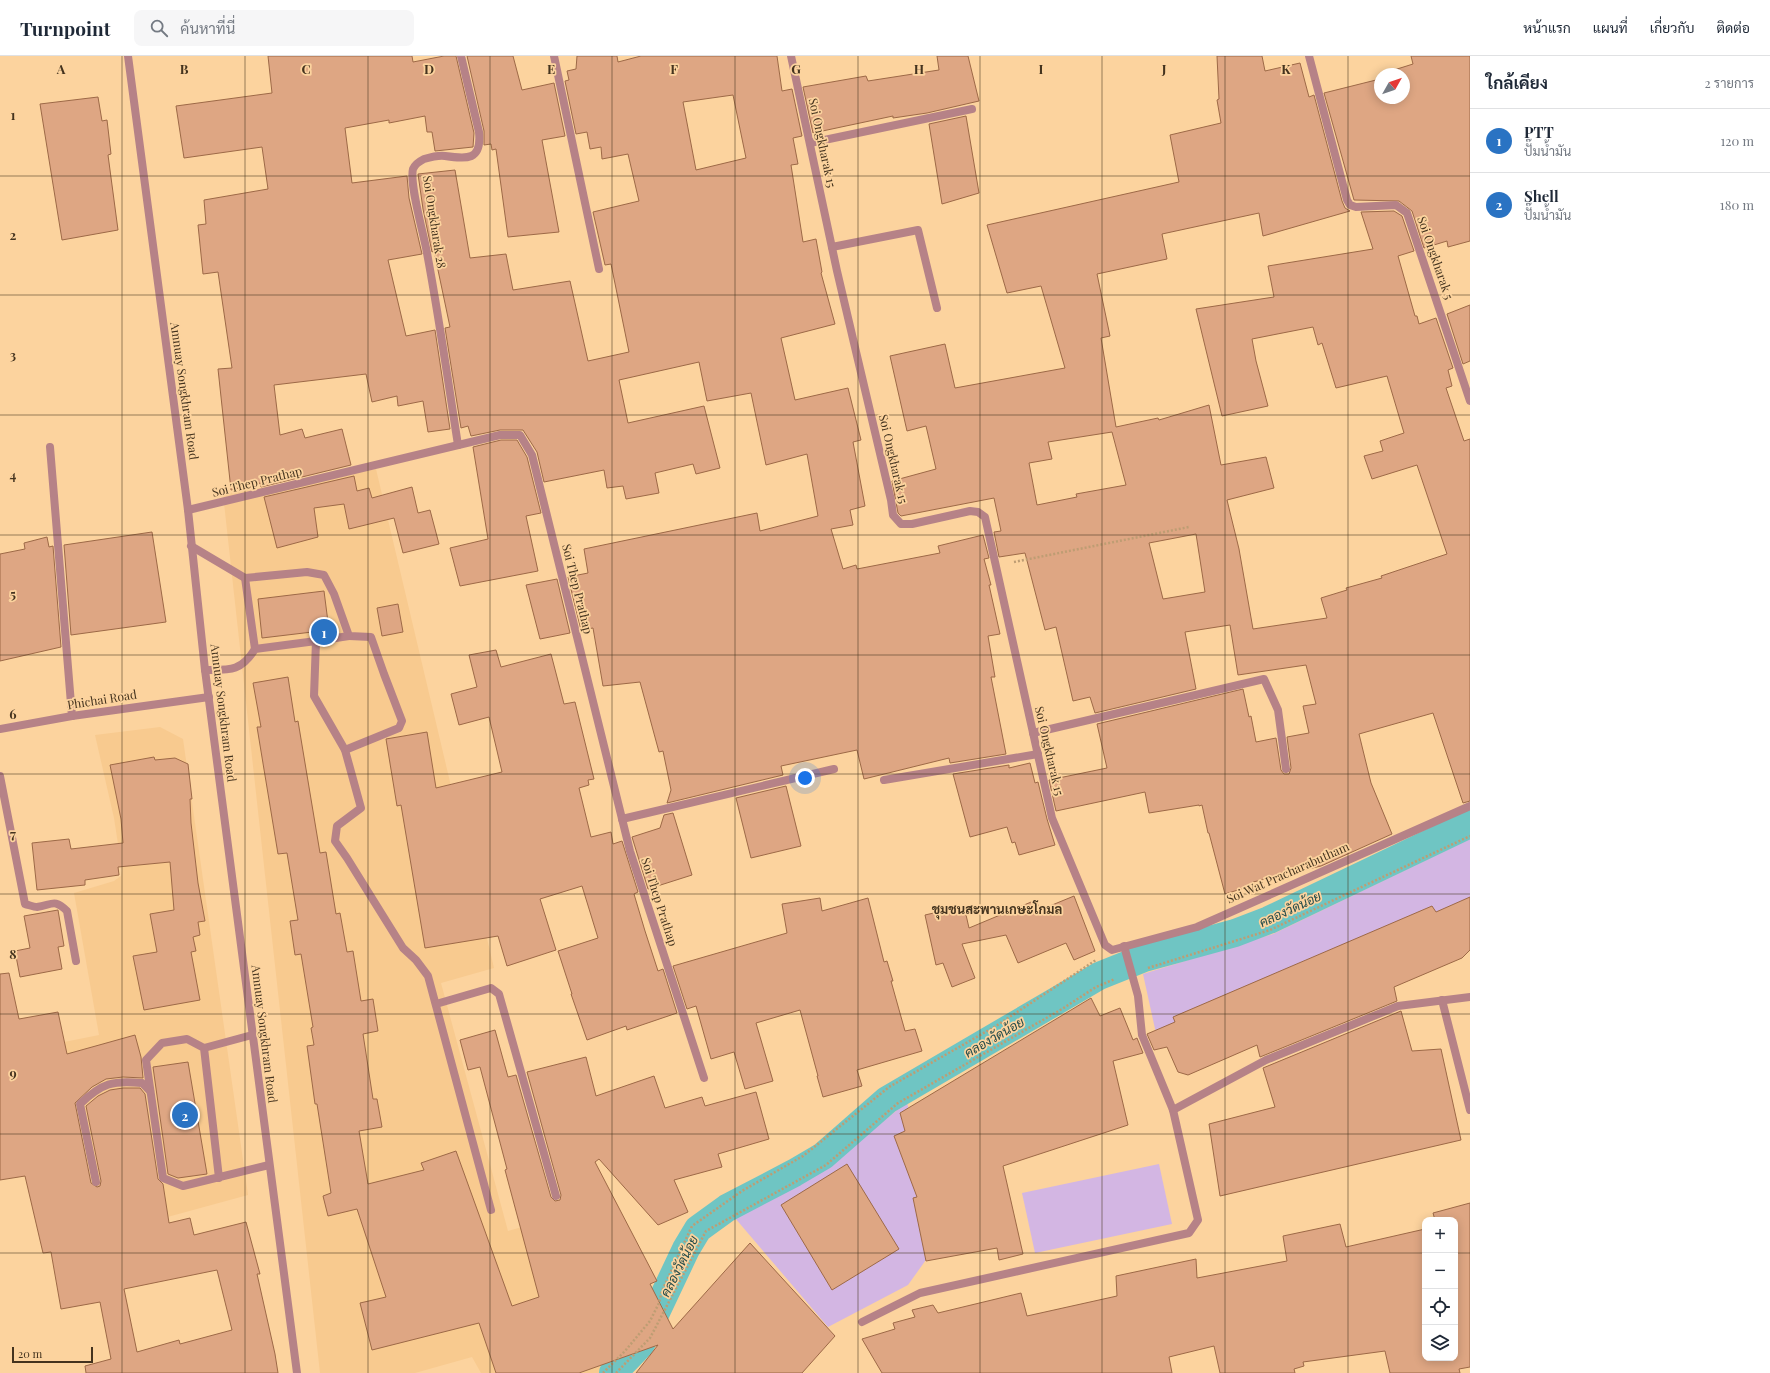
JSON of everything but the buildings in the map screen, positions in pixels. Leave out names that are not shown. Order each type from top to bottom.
[{"type":"street","name":"Amnuay Songkhram Road","points":[[128,56],[188,510],[205,670],[297,1373]]},
{"type":"street","name":"Soi Ongkharak 28","points":[[458,445],[427,254],[413,184],[413,170],[420,161],[432,156],[469,158],[475,155],[478,151],[480,141],[479,132],[461,56]]},
{"type":"street","points":[[554,56],[599,269]]},
{"type":"street","name":"Soi Ongkharak 15","points":[[791,56],[832,247],[891,500],[893,515],[901,524],[912,524],[970,511],[978,512],[985,517],[1052,818],[1102,939],[1105,945],[1112,950]]},
{"type":"street","name":"Soi Ongkharak 5","points":[[1309,56],[1347,200],[1350,205],[1356,207],[1396,205],[1407,213],[1470,401]]},
{"type":"street","points":[[810,143],[972,108]]},
{"type":"street","points":[[832,247],[918,230],[937,308]]},
{"type":"street","name":"Soi Thep Prathap","points":[[188,510],[500,435],[520,435],[532,455],[630,851],[704,1078]]},
{"type":"street","points":[[50,447],[72,716]]},
{"type":"street","points":[[191,546],[245,578],[307,572],[324,575],[334,594],[349,636]]},
{"type":"street","points":[[205,670],[233,670],[248,660],[255,649],[245,578]]},
{"type":"street","points":[[255,649],[349,636],[372,637],[402,721],[399,728],[345,750]]},
{"type":"street","points":[[316,641],[314,696],[345,750],[361,808],[337,826],[335,841],[403,948],[416,960],[428,976],[491,1210]]},
{"type":"street","points":[[1033,733],[1264,679],[1278,710],[1286,769]]},
{"type":"street","name":"Phichai Road","points":[[0,729],[72,716],[209,696]]},
{"type":"street","points":[[884,780],[1038,754]]},
{"type":"street","points":[[622,819],[834,769]]},
{"type":"street","points":[[0,776],[25,904],[36,907],[52,902],[61,906],[67,911],[76,961]]},
{"type":"street","name":"Soi Wat Pracharabutham","points":[[1112,950],[1125,949],[1197,927],[1470,806]]},
{"type":"street","points":[[862,1322],[920,1293],[1189,1233],[1198,1220],[1172,1110],[1142,1035],[1138,996],[1125,949]]},
{"type":"street","points":[[436,1004],[491,988],[499,994],[556,1196]]},
{"type":"street","points":[[1172,1110],[1266,1060],[1398,1006],[1470,997]]},
{"type":"street","points":[[1442,1000],[1470,1110]]},
{"type":"street","points":[[252,1035],[204,1048],[187,1038],[162,1043],[146,1060],[150,1091],[163,1178],[183,1186],[269,1165]]},
{"type":"street","points":[[204,1048],[219,1178]]},
{"type":"street","points":[[96,1182],[80,1104],[96,1089],[122,1081],[142,1083],[150,1091]]},
{"type":"path","points":[[996,566],[1189,527]]},
{"type":"path","points":[[616,1373],[650,1338],[706,1231],[826,1166],[898,1103],[1062,1009],[1096,987],[1132,972],[1270,930],[1470,836]]},
{"type":"path","points":[[603,1373],[625,1351],[650,1321],[660,1303],[662,1291],[692,1226],[742,1191],[803,1156],[889,1087],[996,1026],[1112,950]]},
{"type":"shaded area","points":[[376,469],[494,968],[441,983],[508,1231],[571,1213],[619,1356],[603,1373],[481,1373],[472,1357],[415,1373],[320,1373],[223,494]]},
{"type":"shaded area","points":[[160,727],[183,739],[248,1195],[76,1242],[29,1049],[99,1035],[74,893],[114,881],[121,876],[122,870],[114,818],[95,735]]},
{"type":"shaded area","points":[[1470,839],[1470,911],[1157,1038],[1143,974],[1273,934]]},
{"type":"shaded area","points":[[907,1102],[938,1243],[908,1285],[828,1327],[735,1218],[827,1167]]},
{"type":"shaded area","points":[[1159,1164],[1172,1224],[1035,1253],[1022,1193]]},
{"type":"waterway","name":"คลองวัดน้อย","points":[[613,1373],[641,1344],[686,1249],[698,1229],[727,1208],[823,1156],[887,1100],[1099,976],[1144,958],[1235,933],[1269,920],[1470,824]]},
{"type":"place","name":"PTT","points":[[324,632]]},
{"type":"place","name":"Shell","points":[[185,1115]]},
{"type":"district","name":"ชุมชนสะพานเกษะโกมล","points":[[997,909]]}]
